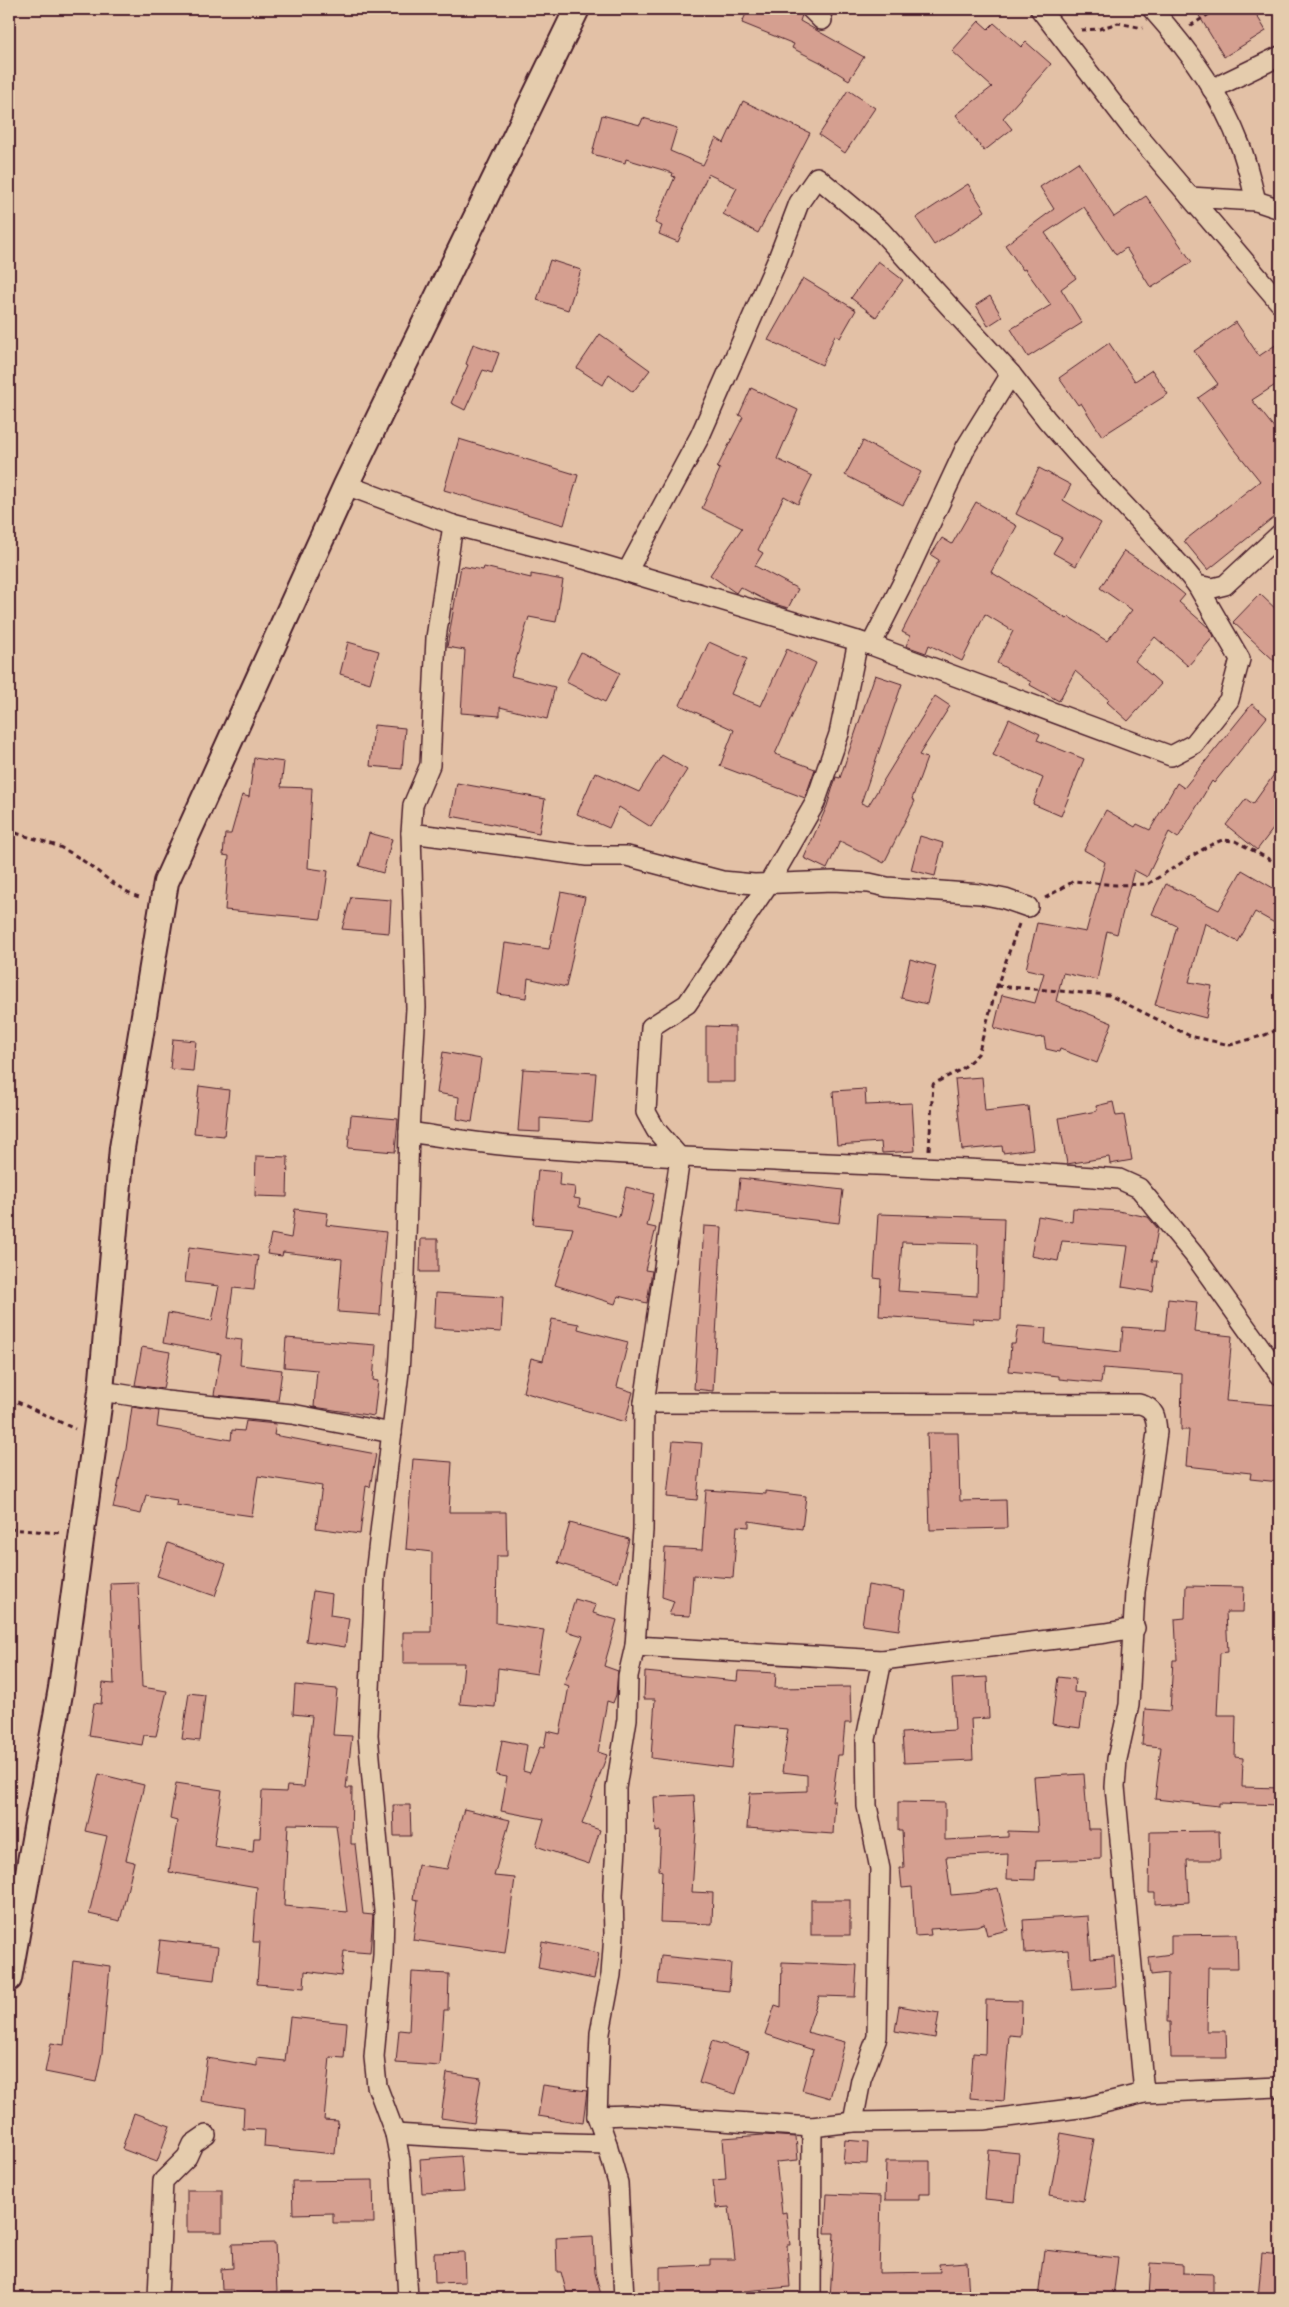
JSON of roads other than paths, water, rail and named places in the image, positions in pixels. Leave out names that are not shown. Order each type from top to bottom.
[{"type":"street","points":[[9,1979],[61,1688],[101,1391],[122,1148],[166,882],[346,486],[577,9]]},
{"type":"street","points":[[1040,9],[1134,131],[1280,303]]},
{"type":"street","points":[[1152,9],[1169,27],[1212,89],[1240,145],[1256,201]]},
{"type":"street","points":[[1212,89],[1280,56]]},
{"type":"street","points":[[346,486],[452,525],[627,572],[864,643],[1171,756],[1194,744],[1229,700],[1240,659],[1197,585],[1183,568],[1047,420],[1011,374],[880,230],[817,176],[799,203],[777,261],[700,436],[627,572]]},
{"type":"street","points":[[1190,197],[1256,201],[1280,209]]},
{"type":"street","points":[[624,2298],[618,2183],[597,2116],[600,2033],[611,1975],[614,1934],[613,1895],[616,1847],[616,1788],[627,1719],[628,1676],[635,1646],[643,1530],[644,1403],[680,1158],[656,1130],[646,1112],[651,1027],[686,1004],[769,884],[816,803],[839,734],[864,643],[905,578],[966,447],[1011,374]]},
{"type":"street","points":[[408,2298],[400,2160],[395,2134],[377,2086],[374,2057],[383,1955],[384,1911],[368,1735],[375,1575],[399,1372],[405,1275],[409,1132],[416,1008],[411,833],[413,805],[430,765],[436,638],[452,525]]},
{"type":"street","points":[[1197,585],[1213,588],[1225,585],[1280,534]]},
{"type":"street","points":[[411,833],[587,856],[627,856],[722,882],[769,884],[833,881],[869,883],[887,887],[980,894],[1005,899],[1028,907]]},
{"type":"street","points":[[409,1132],[508,1146],[680,1158],[928,1168],[1119,1180],[1139,1188],[1196,1256],[1280,1376]]},
{"type":"street","points":[[101,1391],[166,1401],[292,1414],[392,1433]]},
{"type":"street","points":[[644,1403],[1139,1404],[1150,1407],[1156,1422],[1157,1432],[1136,1592],[1129,1704],[1117,1759],[1115,1787],[1144,2092]]},
{"type":"street","points":[[635,1646],[882,1660],[1135,1628]]},
{"type":"street","points":[[853,2122],[861,2080],[877,2037],[880,1869],[867,1806],[866,1739],[882,1660]]},
{"type":"street","points":[[597,2116],[630,2115],[812,2127],[853,2122],[983,2120],[1087,2107],[1144,2092],[1280,2087]]},
{"type":"street","points":[[812,2127],[812,2298]]},
{"type":"street","points":[[395,2134],[528,2142],[606,2144]]},
{"type":"street","points":[[158,2298],[162,2181],[187,2157],[193,2144],[206,2135]]}]
